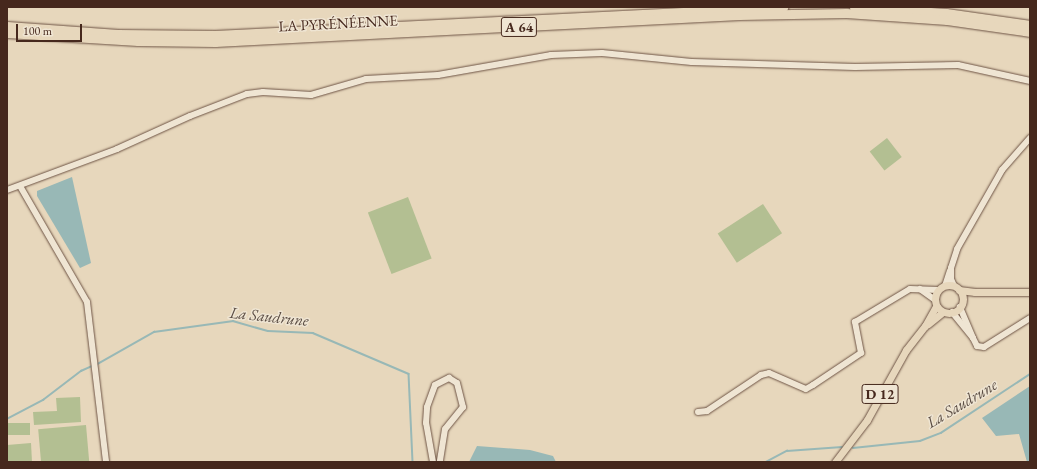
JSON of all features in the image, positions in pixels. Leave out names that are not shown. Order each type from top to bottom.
[{"type":"highway","name":"LA PYRÉNÉENNE","points":[[7,26],[118,34],[215,35],[783,7]]},
{"type":"highway","points":[[854,7],[946,13],[1030,25]]},
{"type":"highway","name":"LA PYRÉNÉENNE","points":[[7,33],[138,41],[236,41],[739,15],[838,14],[947,20],[1030,32]]},
{"type":"main road","points":[[975,292],[952,312],[943,312],[936,303],[938,290],[945,286],[975,292],[1030,292]]},
{"type":"main road","points":[[957,288],[961,304]]},
{"type":"main road","name":"D 12","points":[[836,462],[867,420],[906,350],[925,326],[936,303]]},
{"type":"main road","name":"D 12","points":[[925,326],[943,312]]},
{"type":"street","points":[[7,190],[124,147],[185,118],[247,94],[263,92],[311,95],[366,80],[438,75],[551,55],[602,53],[692,62],[856,66],[958,65],[1030,81]]},
{"type":"street","points":[[945,286],[957,249],[998,177],[1030,138]]},
{"type":"street","points":[[20,186],[87,302],[96,364],[106,462]]},
{"type":"street","points":[[951,268],[951,279],[957,288]]},
{"type":"street","points":[[698,412],[708,411],[761,375],[769,373],[806,388],[813,385],[861,353],[855,322],[904,291],[920,289],[938,290]]},
{"type":"street","points":[[920,289],[936,303]]},
{"type":"street","points":[[961,304],[977,346],[984,346],[1030,318]]},
{"type":"street","points":[[952,312],[973,338]]},
{"type":"street","points":[[433,462],[426,423],[427,407],[435,384],[449,378],[457,383],[463,407],[445,429],[440,462]]},
{"type":"green space","points":[[887,138],[902,157],[884,170],[870,152]]},
{"type":"green space","points":[[408,197],[432,259],[392,274],[368,212]]},
{"type":"green space","points":[[763,204],[782,233],[737,263],[718,233]]},
{"type":"green space","points":[[80,397],[81,422],[34,425],[33,412],[57,411],[56,398]]},
{"type":"green space","points":[[7,423],[30,423],[30,435],[7,435]]},
{"type":"green space","points":[[86,425],[89,462],[41,462],[38,429]]},
{"type":"green space","points":[[31,443],[32,462],[7,462],[7,445]]},
{"type":"water","points":[[72,177],[91,263],[80,268],[37,196],[37,191]]},
{"type":"water","points":[[1030,386],[1030,462],[1027,462],[1019,434],[996,436],[982,418]]},
{"type":"water","points":[[477,446],[530,450],[553,456],[556,462],[469,462]]},
{"type":"waterway","name":"La Saudrune","points":[[96,365],[154,332],[233,321],[268,331],[313,333],[409,374],[413,462]]},
{"type":"waterway","name":"La Saudrune","points":[[7,419],[43,400],[81,371],[92,366]]},
{"type":"waterway","name":"La Saudrune","points":[[853,448],[920,441],[941,433],[1030,374]]},
{"type":"waterway","name":"La Saudrune","points":[[766,462],[787,451],[842,447]]}]
